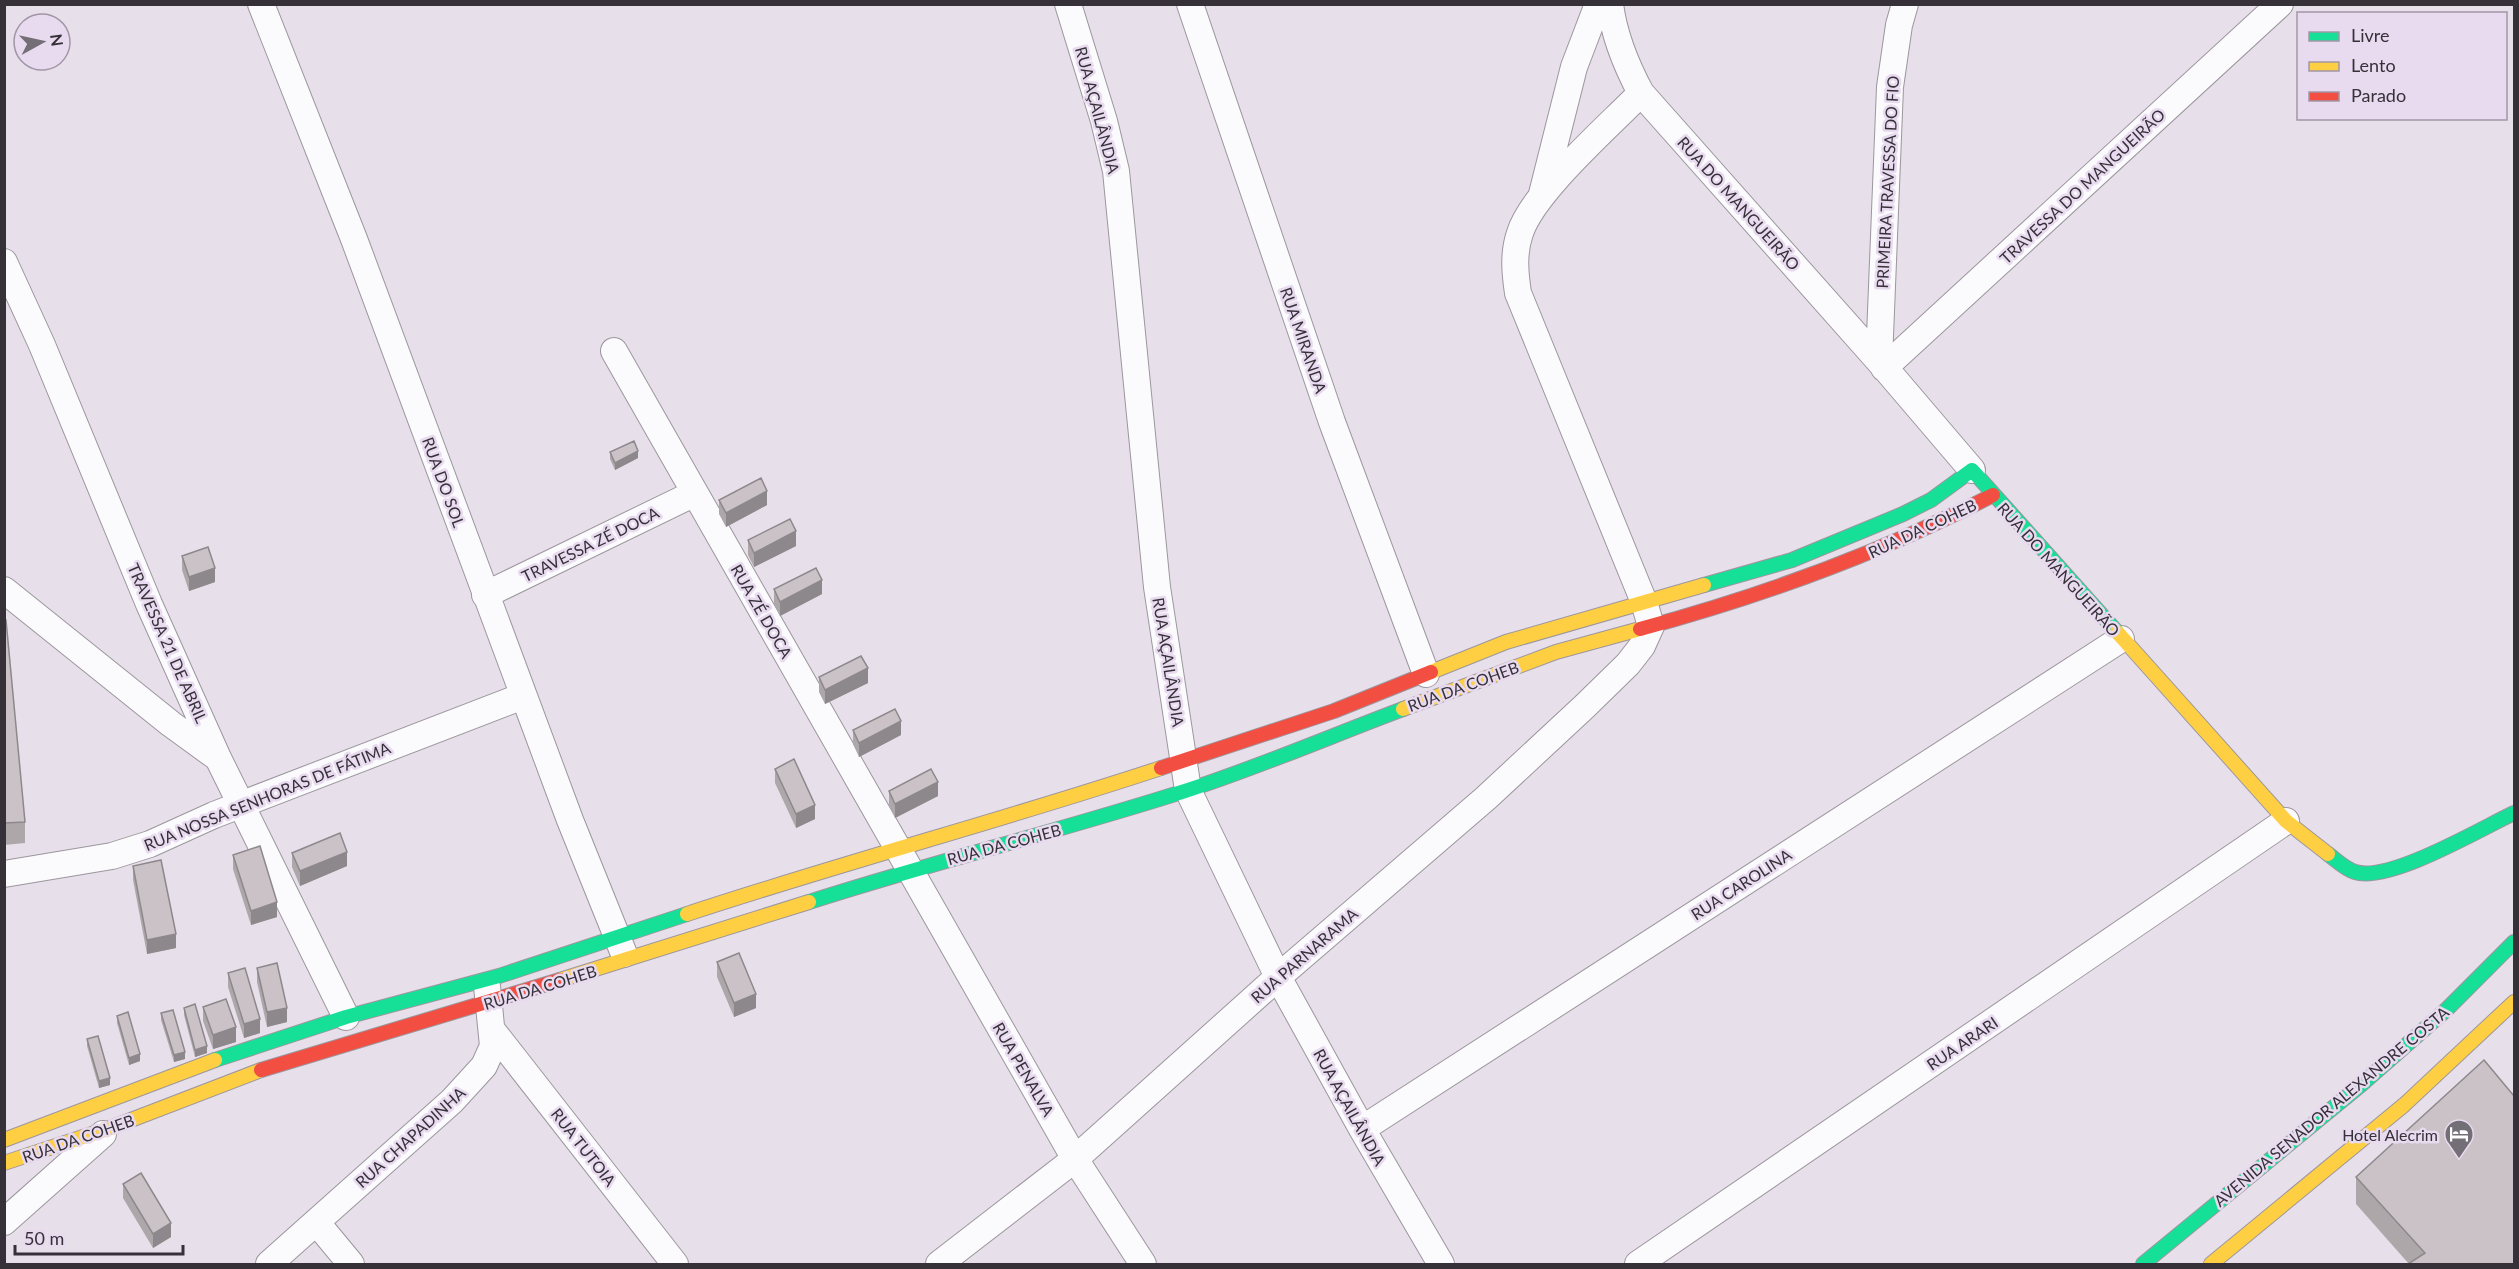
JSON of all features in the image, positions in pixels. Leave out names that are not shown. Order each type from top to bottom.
[{"type":"street","name":"RUA DO SOL","points":[[261,4],[375,295],[485,595],[621,949]]},
{"type":"street","name":"RUA AÇAILÂNDIA","points":[[1068,4],[1104,121],[1116,171],[1157,587],[1188,790],[1278,976],[1362,1129],[1441,1264]]},
{"type":"street","name":"RUA MIRANDA","points":[[1190,4],[1332,422],[1426,674]]},
{"type":"street","points":[[1542,194],[1574,67],[1598,4]]},
{"type":"street","name":"RUA DO MANGUEIRÃO","points":[[1610,4],[1616,35],[1627,66],[1641,93],[1882,365],[1993,495],[2286,821],[2338,862],[2355,872],[2374,874],[2397,869],[2514,813]]},
{"type":"street","name":"PRIMEIRA TRAVESSA DO FIO","points":[[1882,365],[1890,87],[1899,25],[1905,4]]},
{"type":"street","name":"TRAVESSA DO MANGUEIRÃO","points":[[1882,365],[2280,4]]},
{"type":"street","points":[[1641,93],[1542,194],[1520,232],[1514,266],[1518,293],[1647,614]]},
{"type":"street","name":"TRAVESSA 21 DE ABRIL","points":[[4,262],[42,345],[149,604],[218,758],[346,1017]]},
{"type":"street","name":"RUA ZÉ DOCA","points":[[614,351],[896,848],[912,869]]},
{"type":"street","name":"RUA DA COHEB","points":[[4,1140],[197,1065],[346,1017],[487,992],[621,949],[1052,832],[1188,790],[1556,652],[1647,614],[1792,560],[1931,500],[1971,470]]},
{"type":"street","name":"TRAVESSA ZÉ DOCA","points":[[485,595],[695,493]]},
{"type":"street","name":"RUA DA COHEB","points":[[4,1163],[110,1128],[242,1076],[487,992],[621,949],[781,883],[1053,804],[1334,711],[1506,642],[1765,591],[1893,545],[1993,495]]},
{"type":"street","points":[[10,598],[218,758]]},
{"type":"street","name":"RUA PARNARAMA","points":[[939,1264],[1076,1159],[1278,976],[1486,798],[1628,664],[1642,646],[1647,614]]},
{"type":"street","name":"RUA CAROLINA","points":[[1362,1129],[2121,639]]},
{"type":"street","name":"RUA NOSSA SENHORAS DE FÁTIMA","points":[[4,874],[112,856],[150,844],[243,805],[523,696]]},
{"type":"street","name":"RUA ARARI","points":[[1638,1264],[2286,821]]},
{"type":"street","name":"RUA PENALVA","points":[[912,869],[1076,1159],[1143,1264]]},
{"type":"street","name":"AVENIDA SENADOR ALEXANDRE COSTA","points":[[2143,1264],[2283,1155],[2445,1011],[2514,942]]},
{"type":"street","name":"RUA CHAPADINHA","points":[[269,1264],[452,1101],[484,1066],[493,1046],[487,992]]},
{"type":"street","points":[[2211,1264],[2304,1180],[2383,1124],[2488,1030],[2514,1002]]},
{"type":"street","name":"RUA TUTOIA","points":[[492,1030],[675,1264]]},
{"type":"street","points":[[4,1222],[110,1128]]},
{"type":"street","points":[[317,1223],[351,1264]]},
{"type":"building","points":[[634,441],[638,451],[615,463],[610,452]]},
{"type":"building","points":[[761,478],[767,491],[726,513],[719,500]]},
{"type":"building","points":[[790,519],[796,531],[754,553],[748,540]]},
{"type":"building","points":[[208,547],[215,568],[189,577],[182,556]]},
{"type":"building","points":[[816,568],[822,580],[780,602],[774,589]]},
{"type":"building","points":[[4,620],[6,620],[25,822],[4,823]]},
{"type":"building","points":[[861,656],[868,668],[825,690],[819,677]]},
{"type":"building","points":[[895,709],[901,721],[859,743],[853,730]]},
{"type":"building","points":[[794,759],[815,805],[796,814],[775,769]]},
{"type":"building","points":[[931,769],[938,782],[895,804],[889,791]]},
{"type":"building","points":[[340,833],[347,852],[300,871],[292,853]]},
{"type":"building","points":[[260,846],[277,902],[251,911],[233,855]]},
{"type":"building","points":[[161,860],[176,934],[147,940],[133,866]]},
{"type":"building","points":[[739,953],[756,994],[734,1003],[717,962]]},
{"type":"building","points":[[277,963],[287,1008],[267,1012],[257,968]]},
{"type":"building","points":[[245,968],[260,1019],[244,1024],[228,973]]},
{"type":"building","points":[[226,999],[236,1027],[213,1035],[203,1007]]},
{"type":"building","points":[[195,1004],[207,1046],[195,1050],[184,1008]]},
{"type":"building","points":[[173,1010],[185,1052],[174,1055],[161,1013]]},
{"type":"building","points":[[128,1012],[140,1054],[129,1058],[117,1016]]},
{"type":"building","points":[[98,1036],[110,1078],[99,1081],[87,1039]]},
{"type":"building","name":"Hotel Alecrim","points":[[2484,1060],[2514,1096],[2514,1264],[2408,1264],[2425,1253],[2356,1177]]},
{"type":"building","points":[[141,1173],[171,1223],[153,1234],[123,1184]]},
{"type":"traffic: fast","points":[[1704,585],[1792,560],[1903,514],[1931,500],[1972,470],[2117,632]]},
{"type":"traffic: fast","points":[[809,902],[1213,782],[1403,709]]},
{"type":"traffic: fast","points":[[2328,854],[2344,867],[2355,872],[2370,873],[2389,870],[2434,853],[2514,813]]},
{"type":"traffic: fast","points":[[215,1060],[346,1017],[499,976],[687,914]]},
{"type":"traffic: fast","points":[[2143,1264],[2362,1084],[2445,1011],[2514,942]]},
{"type":"traffic: slow","points":[[1431,672],[1506,642],[1704,585]]},
{"type":"traffic: slow","points":[[1403,709],[1556,652],[1640,629]]},
{"type":"traffic: slow","points":[[2117,632],[2286,821],[2328,854]]},
{"type":"traffic: slow","points":[[687,914],[1161,768]]},
{"type":"traffic: slow","points":[[560,980],[809,902]]},
{"type":"traffic: slow","points":[[2211,1264],[2404,1105],[2514,1002]]},
{"type":"traffic: slow","points":[[4,1140],[215,1060]]},
{"type":"traffic: slow","points":[[4,1163],[110,1128],[261,1070]]},
{"type":"traffic: jam","points":[[1640,629],[1731,602],[1820,571],[1908,536],[1993,495]]},
{"type":"traffic: jam","points":[[1161,768],[1334,711],[1431,672]]},
{"type":"traffic: jam","points":[[261,1070],[560,980]]},
{"type":"place","name":"Hotel Alecrim","points":[[2459,1160]]}]
